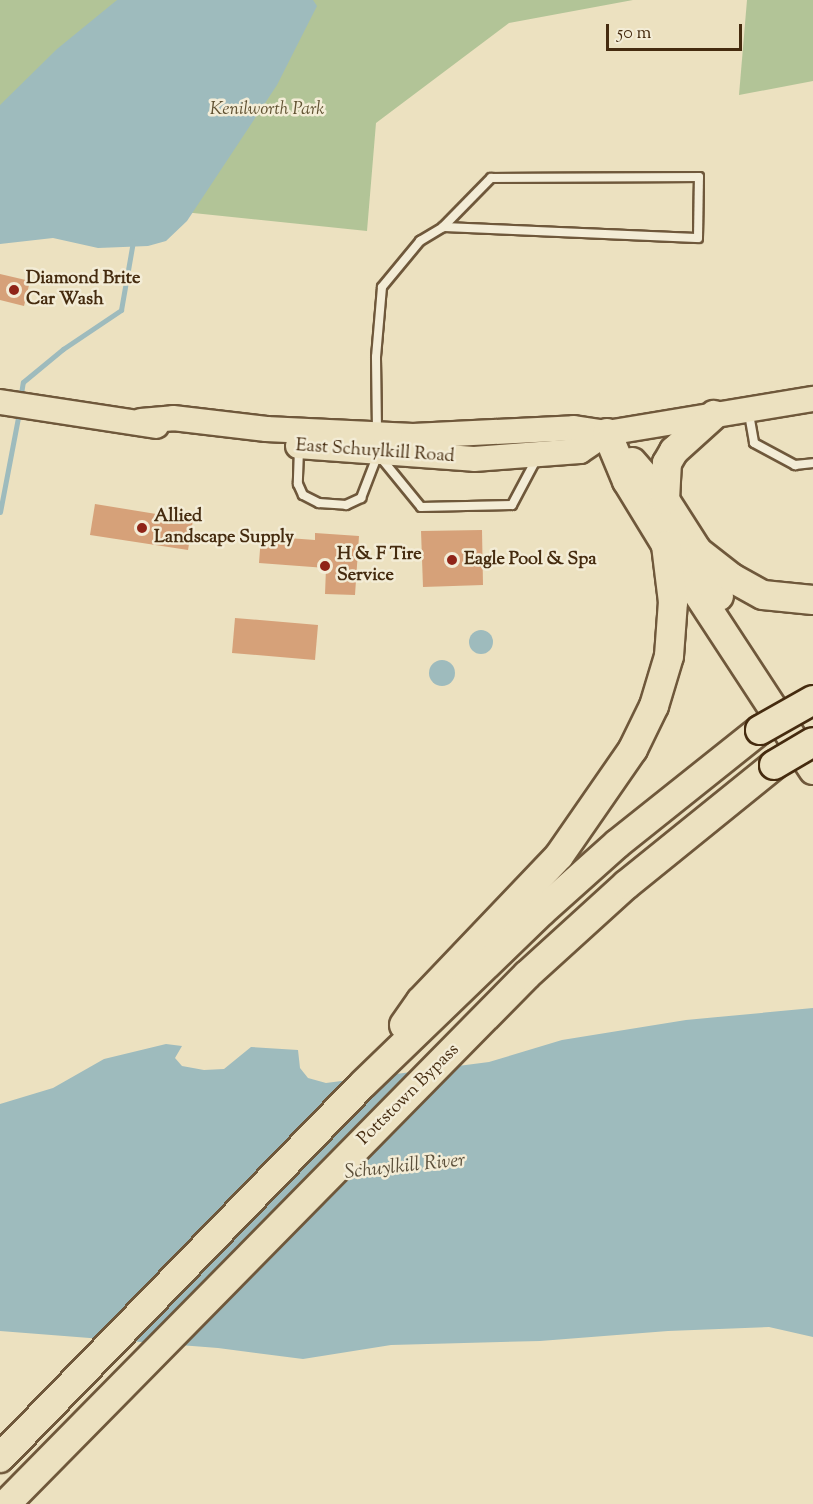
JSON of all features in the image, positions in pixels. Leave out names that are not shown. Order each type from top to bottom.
[{"type":"highway","points":[[664,500],[667,463],[674,451],[714,415]]},
{"type":"highway","points":[[607,433],[664,500],[697,549],[719,569],[763,595],[813,600]]},
{"type":"highway","points":[[607,433],[627,481],[666,545],[813,770]]},
{"type":"highway","points":[[363,1084],[421,1001],[559,856],[633,749],[654,706],[669,656],[673,602],[666,545]]},
{"type":"highway","points":[[697,549],[705,573],[813,742]]},
{"type":"highway","points":[[0,1458],[363,1084],[616,844],[760,730],[813,700]]},
{"type":"highway","name":"Pottstown Bypass","points":[[6,1504],[527,975],[626,885],[774,765],[813,742]]},
{"type":"main road","name":"East Schuylkill Road","points":[[377,445],[574,428],[607,433],[813,399]]},
{"type":"main road","name":"East Schuylkill Road","points":[[2,401],[141,421],[173,418],[299,439],[377,445],[474,459],[539,456],[580,451],[607,433]]},
{"type":"lane","points":[[299,439],[298,484],[303,495],[319,503],[346,506],[361,498],[377,445],[376,357],[382,287],[420,241],[443,227],[491,178],[699,177],[698,238],[443,227]]},
{"type":"lane","points":[[749,409],[754,442],[795,465],[813,463]]},
{"type":"lane","points":[[377,445],[421,507],[512,505],[539,456]]},
{"type":"green space","name":"Kenilworth Park","points":[[0,0],[633,0],[509,23],[376,123],[367,231],[0,193]]},
{"type":"green space","points":[[747,0],[813,0],[813,81],[739,95]]},
{"type":"water","points":[[117,0],[313,0],[317,6],[277,85],[187,221],[166,241],[148,246],[98,248],[53,238],[0,244],[0,105],[57,49]]},
{"type":"water","points":[[481,630],[489,634],[493,642],[489,650],[481,654],[473,650],[469,642],[473,634]]},
{"type":"water","points":[[442,660],[451,664],[455,673],[451,682],[442,686],[433,682],[429,673],[433,664]]},
{"type":"water","name":"Schuylkill River","points":[[813,1008],[813,1337],[769,1327],[668,1331],[540,1341],[391,1345],[303,1359],[218,1348],[0,1331],[0,1104],[53,1088],[104,1059],[166,1044],[182,1046],[175,1058],[182,1066],[204,1070],[224,1069],[251,1047],[298,1050],[300,1068],[308,1078],[326,1083],[489,1062],[562,1040],[686,1020]]},
{"type":"building","name":"Diamond Brite Car Wash","points":[[0,274],[30,281],[24,306],[0,300]]},
{"type":"building","name":"Allied Landscape Supply","points":[[95,504],[193,520],[188,550],[90,535]]},
{"type":"building","name":"Eagle Pool & Spa","points":[[482,530],[483,585],[423,587],[421,531]]},
{"type":"building","name":"H & F Tire Service","points":[[315,533],[359,536],[355,595],[325,594],[326,568],[259,563],[261,536],[315,540]]},
{"type":"building","points":[[235,618],[318,625],[315,660],[232,653]]},
{"type":"waterway","points":[[20,400],[23,382],[63,349],[121,310],[133,241]]},
{"type":"waterway","points":[[0,512],[19,412]]},
{"type":"place","name":"Diamond Brite Car Wash","points":[[14,290]]},
{"type":"place","name":"Allied Landscape Supply","points":[[142,528]]},
{"type":"place","name":"Eagle Pool & Spa","points":[[452,560]]},
{"type":"place","name":"H & F Tire Service","points":[[325,566]]}]
